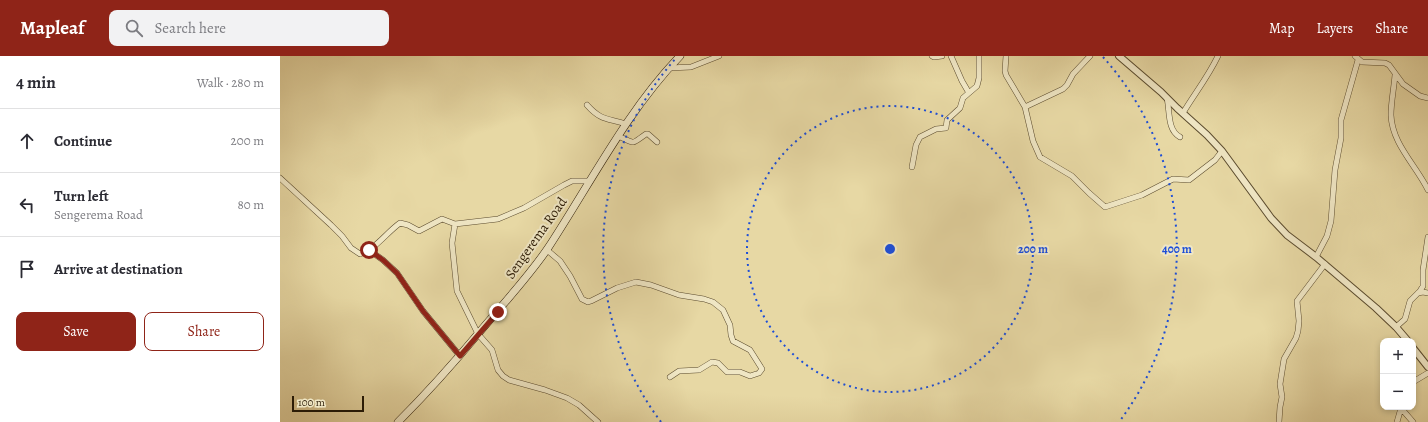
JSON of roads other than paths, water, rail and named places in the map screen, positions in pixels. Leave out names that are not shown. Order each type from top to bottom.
[{"type":"main road","name":"Sengerema Road","points":[[398,422],[460,356],[498,312],[547,250],[626,124],[680,56]]},
{"type":"street","points":[[669,68],[691,67],[719,56]]},
{"type":"street","points":[[932,56],[942,56]]},
{"type":"street","points":[[951,56],[969,93]]},
{"type":"street","points":[[912,167],[916,145],[920,137],[936,129],[946,128],[947,120],[960,108],[961,100],[977,86],[979,78],[979,56]]},
{"type":"street","points":[[1006,56],[1006,75],[1025,107],[1033,141],[1041,158],[1072,176],[1105,208],[1142,195],[1173,179],[1189,180],[1215,160],[1222,151]]},
{"type":"street","points":[[1025,107],[1063,88],[1073,74],[1090,56]]},
{"type":"street","points":[[1119,56],[1166,96],[1207,135],[1222,151],[1271,218],[1287,235],[1316,257],[1396,327],[1405,338]]},
{"type":"street","points":[[1183,113],[1191,98],[1205,81],[1218,56]]},
{"type":"street","points":[[1316,257],[1324,242],[1331,222],[1335,170],[1341,138],[1341,120],[1356,58],[1369,64],[1385,63],[1389,65],[1395,75],[1412,91],[1420,96],[1428,98]]},
{"type":"street","points":[[1395,75],[1391,116],[1395,136],[1422,176],[1428,190]]},
{"type":"street","points":[[1166,96],[1172,130],[1174,134],[1180,137]]},
{"type":"street","points":[[587,106],[601,118],[626,124]]},
{"type":"street","points":[[618,136],[633,143],[644,135],[648,134],[657,142]]},
{"type":"street","points":[[280,178],[331,225],[358,254],[369,250],[400,224],[408,225],[419,231],[442,219],[455,224],[498,218],[524,208],[572,181],[590,182]]},
{"type":"street","points":[[455,224],[452,243],[456,286],[460,299],[478,334],[492,350],[498,370],[503,376],[516,383],[545,390],[567,398],[579,405],[598,422]]},
{"type":"street","points":[[1396,327],[1405,319],[1410,301],[1421,290],[1424,282],[1423,270],[1428,237]]},
{"type":"street","points":[[369,250],[397,273],[423,311],[460,356]]},
{"type":"street","points":[[547,250],[560,261],[582,299],[585,301],[591,301],[617,288],[636,282],[652,285],[679,295],[713,302],[723,310],[730,325],[732,339],[750,350],[762,369],[750,376],[740,372],[727,372],[720,364],[712,362],[699,370],[679,371],[670,377]]},
{"type":"street","points":[[1279,422],[1282,397],[1280,384],[1284,359],[1296,338],[1299,326],[1297,300],[1324,264]]},
{"type":"street","points":[[1418,294],[1423,292],[1428,293]]},
{"type":"street","points":[[1416,352],[1428,367]]},
{"type":"street","points":[[1416,380],[1428,373]]},
{"type":"street","points":[[1397,422],[1400,410]]},
{"type":"street","points":[[1402,410],[1413,422]]}]
